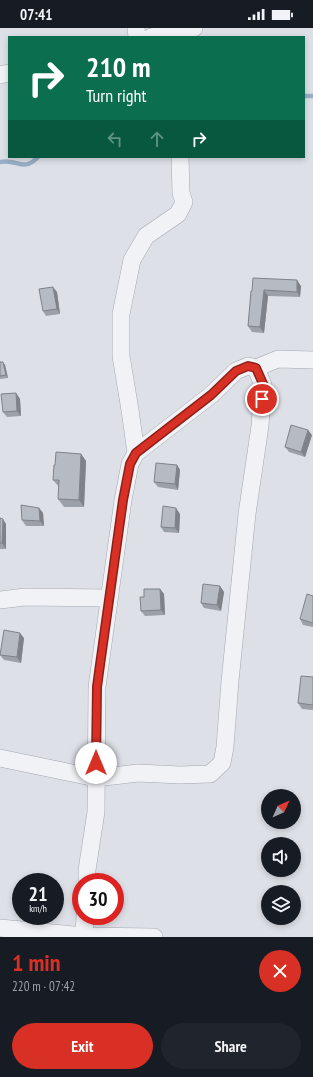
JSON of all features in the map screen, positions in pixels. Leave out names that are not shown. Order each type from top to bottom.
[{"type":"street","points":[[156,36],[194,28]]},
{"type":"street","points":[[136,453],[121,356],[120,314],[132,260],[146,236],[178,214],[184,202],[181,193],[180,158]]},
{"type":"street","points":[[87,873],[96,812],[97,687],[108,598],[130,464],[136,453],[211,395],[236,371],[248,366],[256,368],[278,359],[313,360]]},
{"type":"street","points":[[0,758],[96,778],[138,772],[180,775],[210,774],[222,763],[225,747],[230,681],[247,514],[260,426],[264,386],[256,368]]},
{"type":"street","points":[[0,600],[25,597],[108,598]]},
{"type":"street","points":[[84,936],[85,925]]},
{"type":"street","points":[[0,928],[84,936],[154,937]]},
{"type":"building","points":[[253,278],[297,280],[297,292],[264,290],[260,327],[248,326]]},
{"type":"building","points":[[53,287],[57,309],[43,311],[39,289]]},
{"type":"building","points":[[0,362],[3,362],[6,375],[0,376]]},
{"type":"building","points":[[16,393],[17,411],[3,412],[1,394]]},
{"type":"building","points":[[291,425],[308,430],[301,452],[285,447]]},
{"type":"building","points":[[56,452],[81,454],[79,500],[58,499],[59,480],[53,480]]},
{"type":"building","points":[[156,463],[177,465],[175,484],[154,482]]},
{"type":"building","points":[[21,505],[39,508],[40,521],[22,520]]},
{"type":"building","points":[[163,506],[176,508],[175,528],[161,527]]},
{"type":"building","points":[[0,518],[3,519],[2,543],[0,543]]},
{"type":"building","points":[[203,584],[220,586],[217,605],[201,603]]},
{"type":"building","points":[[144,589],[160,589],[161,610],[141,611],[140,597],[144,597]]},
{"type":"building","points":[[307,594],[313,596],[313,623],[300,619]]},
{"type":"building","points":[[4,630],[20,633],[17,657],[0,655]]},
{"type":"building","points":[[301,676],[313,677],[313,705],[298,703]]},
{"type":"waterway","points":[[305,96],[313,96]]},
{"type":"waterway","points":[[0,162],[6,161],[24,165],[33,162],[37,158]]},
{"type":"route","points":[[96,763],[97,687],[108,598],[130,464],[136,453],[211,395],[236,371],[248,366],[256,368],[264,386],[262,399]]}]
